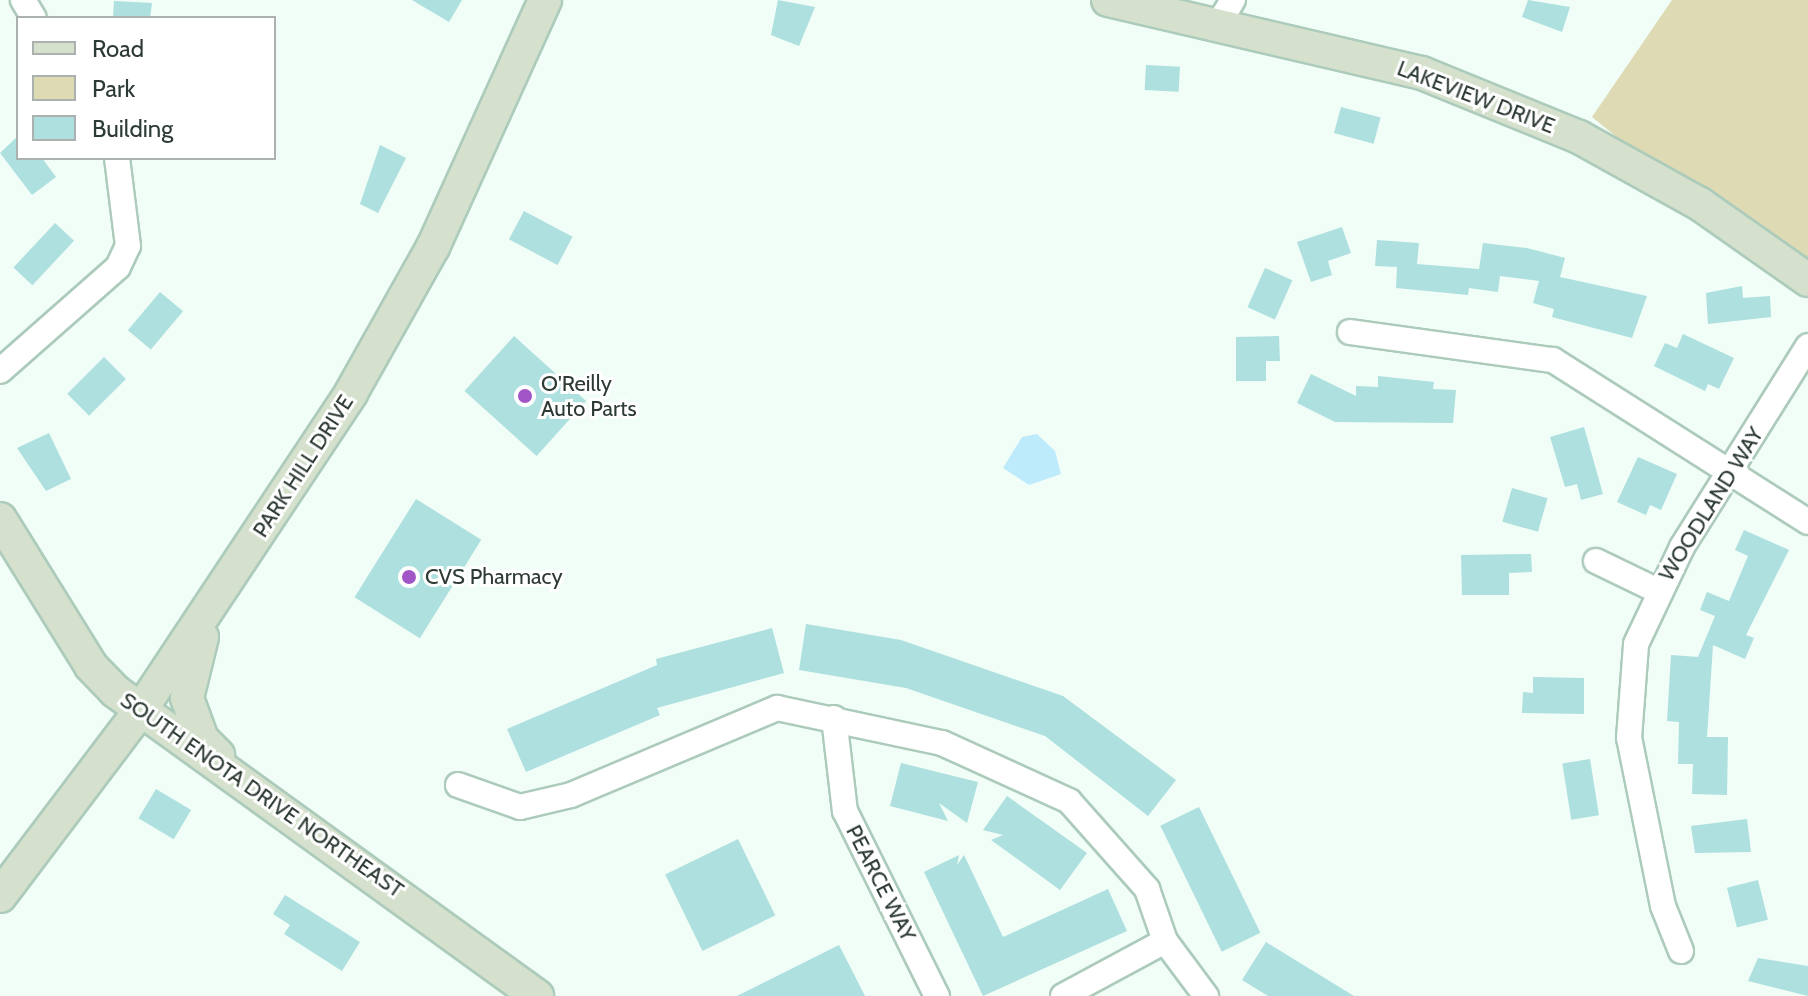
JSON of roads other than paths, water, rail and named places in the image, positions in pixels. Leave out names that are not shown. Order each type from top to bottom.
[{"type":"main road","name":"PARK HILL DRIVE","points":[[0,896],[140,711],[351,393],[433,247],[545,0]]},
{"type":"main road","name":"LAKEVIEW DRIVE","points":[[1108,0],[1226,12],[1422,73],[1579,137],[1700,204],[1808,280]]},
{"type":"main road","name":"SOUTH ENOTA DRIVE NORTHEAST","points":[[0,519],[91,666],[140,711],[236,775],[537,996]]},
{"type":"main road","points":[[205,615],[187,698],[202,739],[236,775]]},
{"type":"street","points":[[0,371],[118,267],[128,246],[117,160]]},
{"type":"street","points":[[1350,332],[1503,347],[1553,360],[1808,522]]},
{"type":"street","name":"WOODLAND WAY","points":[[1681,951],[1663,906],[1629,738],[1636,644],[1658,591],[1808,346]]},
{"type":"street","points":[[1596,561],[1658,591]]},
{"type":"street","points":[[458,785],[520,807],[571,795],[777,708],[942,743],[1069,801],[1147,889],[1165,941],[1206,996]]},
{"type":"street","name":"PEARCE WAY","points":[[834,718],[845,811],[937,996]]},
{"type":"street","points":[[1063,996],[1165,941]]},
{"type":"water","points":[[1037,434],[1055,451],[1061,474],[1029,485],[1003,468],[1022,437]]},
{"type":"place","name":"O'Reilly Auto Parts","points":[[525,396]]},
{"type":"place","name":"CVS Pharmacy","points":[[409,577]]}]
